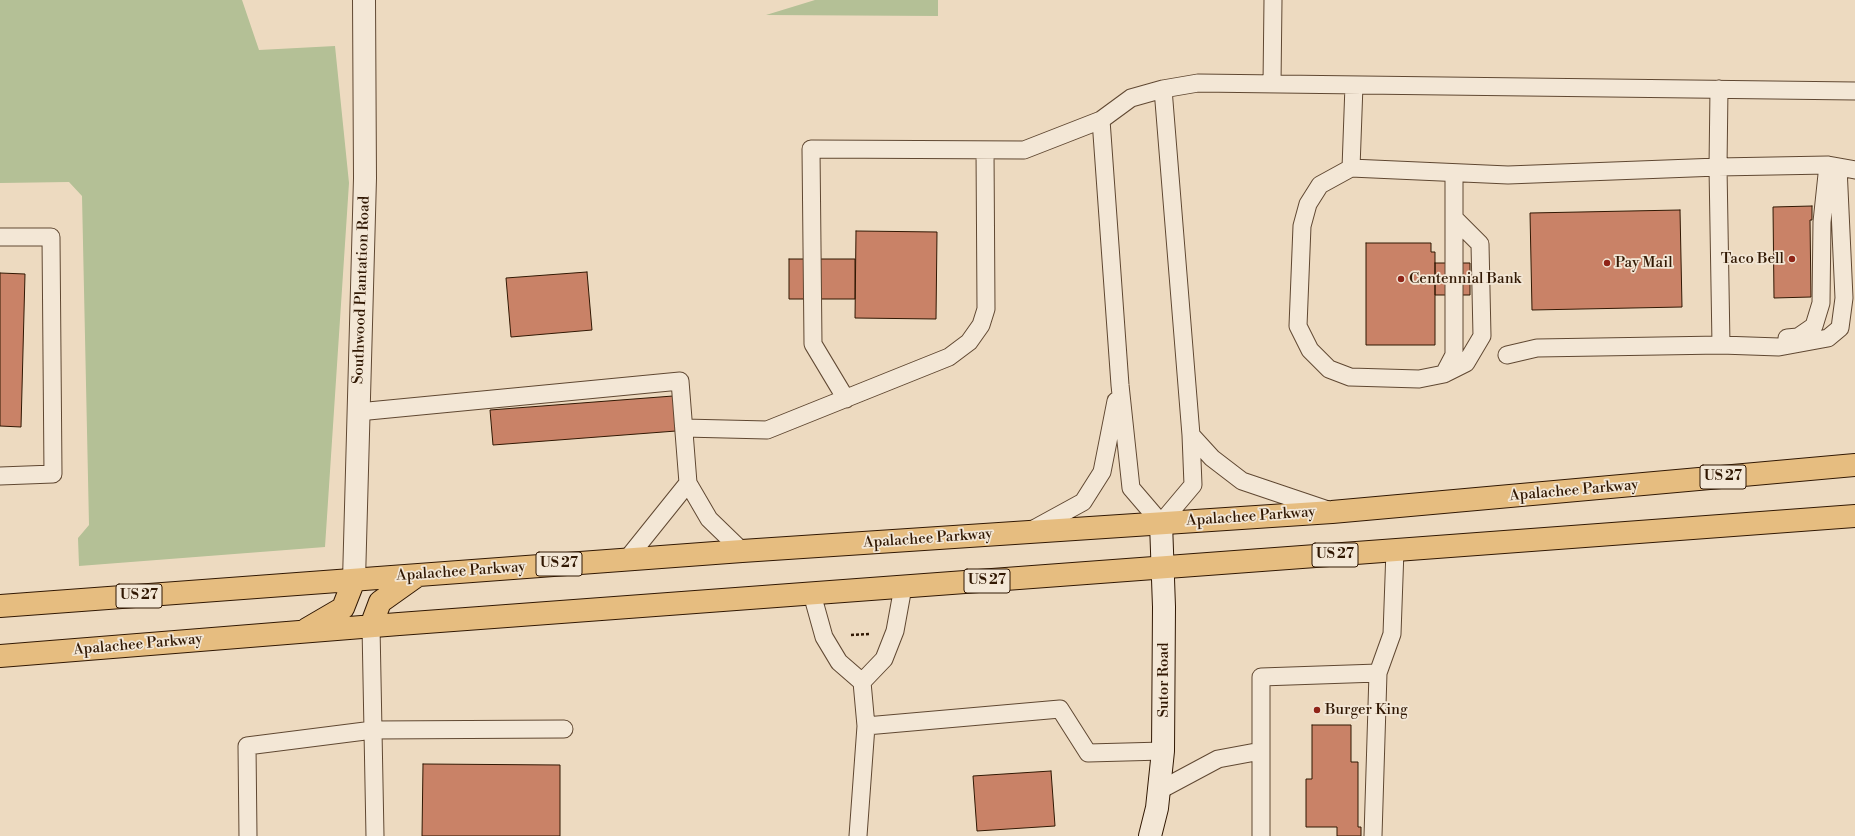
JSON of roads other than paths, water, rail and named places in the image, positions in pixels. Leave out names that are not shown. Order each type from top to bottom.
[{"type":"main road","name":"Apalachee Parkway","points":[[0,606],[742,550],[1332,512],[1855,465]]},
{"type":"main road","name":"Apalachee Parkway","points":[[0,656],[371,626],[1855,516]]},
{"type":"main road","points":[[371,626],[380,602],[419,575]]},
{"type":"main road","points":[[303,632],[343,608],[354,580]]},
{"type":"street","name":"Southwood Plantation Road","points":[[354,580],[365,178],[364,0]]},
{"type":"street","name":"Sutor Road","points":[[1150,836],[1160,790],[1163,751],[1163,568],[1161,523]]},
{"type":"lane","points":[[1272,84],[1273,0]]},
{"type":"lane","points":[[846,399],[813,344],[811,149],[1024,150],[1101,120],[1131,98],[1163,88],[1198,83],[1855,91]]},
{"type":"lane","points":[[1351,168],[1354,85]]},
{"type":"lane","points":[[1101,120],[1120,385],[1131,488],[1161,523],[1193,485],[1163,88]]},
{"type":"lane","points":[[1719,89],[1718,167],[1721,345]]},
{"type":"lane","points":[[684,428],[767,430],[949,357],[969,342],[981,325],[986,309],[985,150]]},
{"type":"lane","points":[[1721,345],[1798,337],[1814,326],[1822,303],[1822,222],[1833,166]]},
{"type":"lane","points":[[1507,354],[1537,348],[1721,345],[1779,347],[1828,338],[1840,328],[1844,298],[1833,166]]},
{"type":"lane","points":[[1454,218],[1480,244],[1482,336],[1466,363],[1444,374],[1419,379],[1350,377],[1329,369],[1310,350],[1298,326],[1302,226],[1308,204],[1320,185],[1351,168],[1508,175],[1718,167],[1833,166],[1855,170]]},
{"type":"lane","points":[[1444,374],[1454,354],[1454,173]]},
{"type":"lane","points":[[0,237],[50,237],[53,474],[0,476]]},
{"type":"lane","points":[[358,412],[680,381],[688,483],[708,519],[742,550]]},
{"type":"lane","points":[[1028,532],[1083,502],[1102,472],[1120,385]]},
{"type":"lane","points":[[1190,436],[1212,458],[1242,481],[1332,512]]},
{"type":"lane","points":[[627,559],[688,483]]},
{"type":"lane","points":[[1373,836],[1378,673],[1392,634],[1395,550]]},
{"type":"lane","points":[[862,682],[884,659],[895,632],[903,587]]},
{"type":"lane","points":[[812,594],[824,637],[839,662],[862,682],[866,726],[858,836]]},
{"type":"lane","points":[[371,626],[375,836]]},
{"type":"lane","points":[[1261,836],[1261,677],[1378,673]]},
{"type":"lane","points":[[866,726],[1060,709],[1088,753],[1163,751]]},
{"type":"lane","points":[[248,836],[247,746],[373,730],[564,729]]},
{"type":"lane","points":[[1160,790],[1218,759],[1261,751]]},
{"type":"place","name":"Taco Bell","points":[[1792,259]]},
{"type":"place","name":"Pay Mail","points":[[1607,263]]},
{"type":"place","name":"Centennial Bank","points":[[1401,279]]},
{"type":"place","name":"Burger King","points":[[1317,710]]}]
